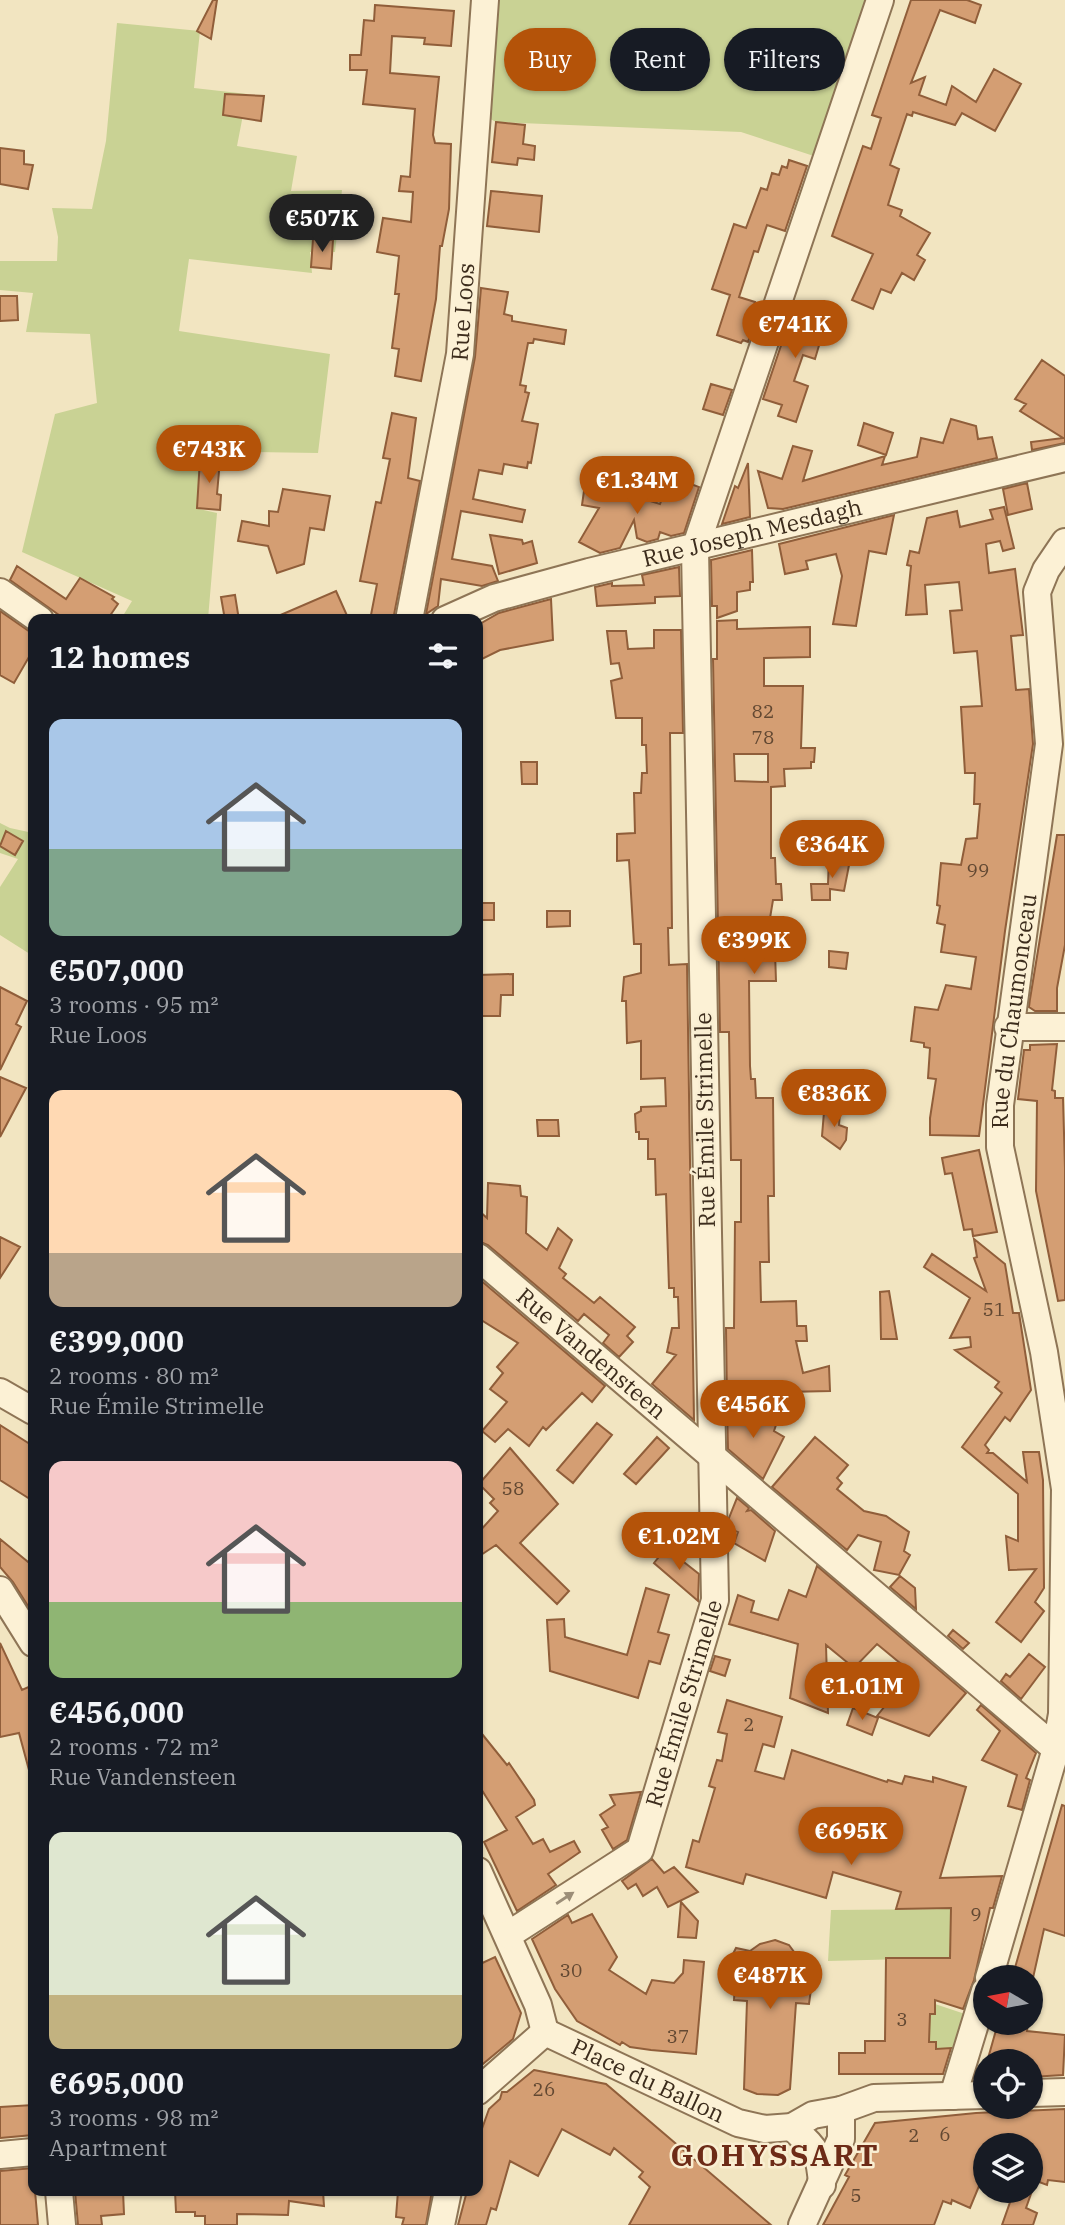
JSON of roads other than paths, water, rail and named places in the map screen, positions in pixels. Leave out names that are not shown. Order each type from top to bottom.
[{"type":"street","name":"Rue Loos","points":[[410,614],[460,354],[485,0]]},
{"type":"street","name":"Rue Émile Strimelle","points":[[508,1936],[639,1850],[644,1841],[715,1600],[695,549],[880,0]]},
{"type":"street","name":"Rue Joseph Mesdagh","points":[[460,614],[518,592],[1065,458]]},
{"type":"street","name":"Rue du Chaumonceau","points":[[993,1965],[1056,1749],[1062,1714],[1065,1489],[1055,1352],[1000,1147],[1000,1105],[1008,1027],[1049,744],[1037,592],[1046,570],[1065,542]]},
{"type":"street","points":[[0,592],[31,614]]},
{"type":"street","points":[[1008,1027],[1065,1027]]},
{"type":"street","name":"Rue Vandensteen","points":[[483,1261],[1056,1749]]},
{"type":"street","points":[[0,1392],[28,1408]]},
{"type":"street","points":[[0,1590],[28,1635]]},
{"type":"street","points":[[483,1882],[538,2006],[545,2032],[483,2087]]},
{"type":"street","points":[[953,2096],[973,2030]]},
{"type":"street","name":"Place du Ballon","points":[[545,2032],[738,2123],[765,2129],[792,2127],[813,2115],[841,2110],[879,2098],[973,2095]]},
{"type":"street","points":[[1043,2093],[1065,2092]]},
{"type":"street","points":[[802,2225],[841,2139],[841,2110]]},
{"type":"street","points":[[792,2127],[816,2150],[820,2160],[822,2185]]},
{"type":"street","points":[[0,2155],[28,2152]]},
{"type":"street","points":[[59,2196],[62,2225]]},
{"type":"street","points":[[441,2225],[447,2196]]},
{"type":"district","name":"GOHYSSART","points":[[775,2156]]}]
